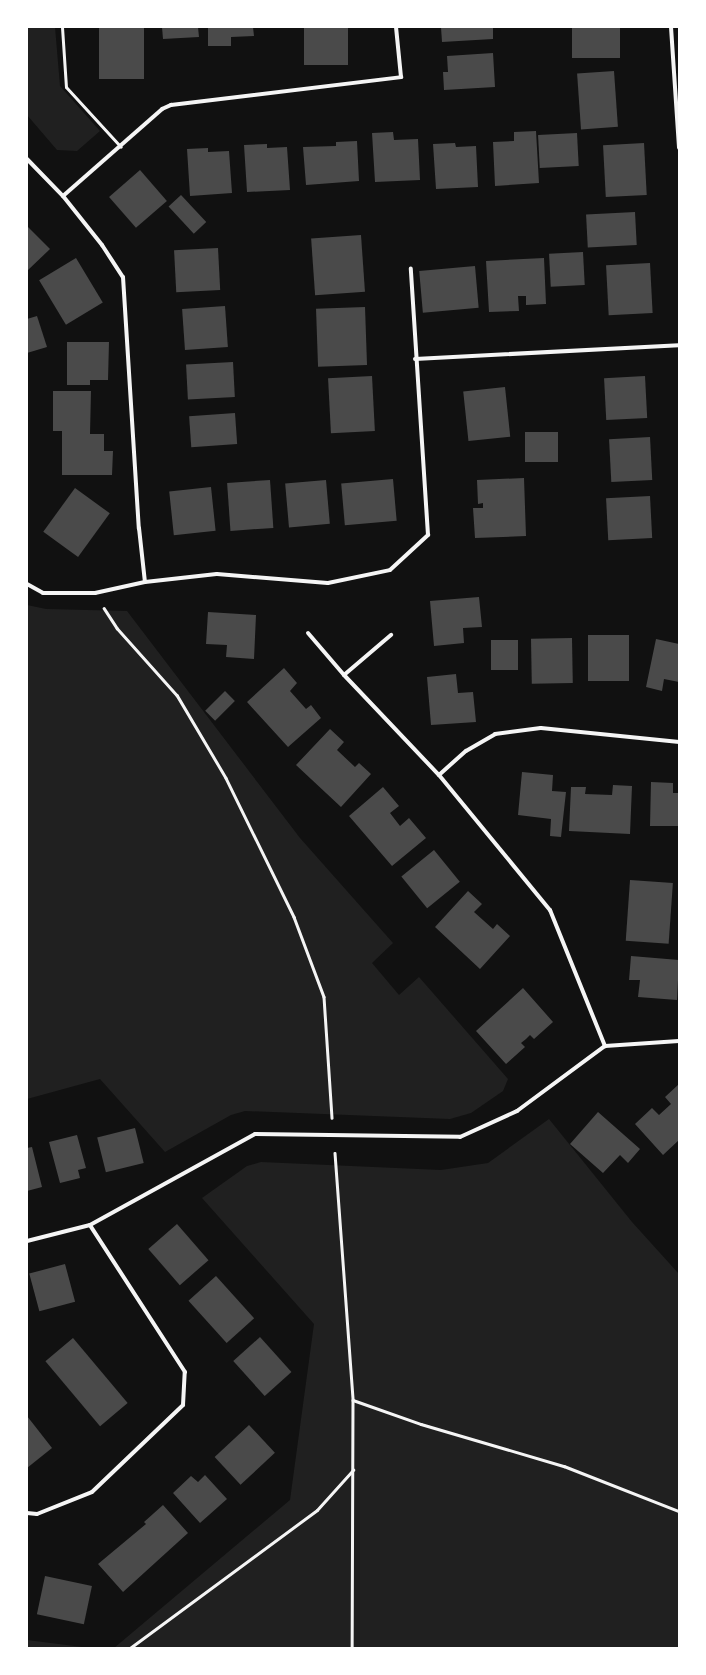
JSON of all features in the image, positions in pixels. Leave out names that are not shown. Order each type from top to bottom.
[{"type":"street","points":[[63,196],[121,147],[162,109],[171,104],[401,77],[396,27]]},
{"type":"street","points":[[671,27],[679,148]]},
{"type":"street","points":[[27,159],[63,196],[102,245],[124,277],[139,528],[145,582]]},
{"type":"street","points":[[27,584],[43,593],[95,593],[145,582],[217,574],[328,582],[390,570],[428,535],[411,269]]},
{"type":"street","points":[[416,359],[679,345]]},
{"type":"street","points":[[308,633],[344,675],[439,775],[550,910],[605,1046]]},
{"type":"street","points":[[344,675],[390,636]]},
{"type":"street","points":[[439,775],[466,751],[495,734],[541,728],[679,742]]},
{"type":"street","points":[[27,1241],[90,1225],[255,1134],[460,1137],[517,1111],[605,1046],[679,1041]]},
{"type":"street","points":[[27,1513],[37,1514],[92,1492],[183,1405],[185,1372],[90,1225]]},
{"type":"lane","points":[[62,27],[66,87],[121,147]]},
{"type":"path","points":[[95,593],[117,628],[177,695],[226,778],[294,917],[324,997],[353,1400],[352,1648]]},
{"type":"path","points":[[353,1400],[421,1424],[564,1466],[679,1511]]},
{"type":"path","points":[[130,1648],[317,1510],[353,1470]]},
{"type":"shaded area","points":[[27,27],[55,27],[60,86],[100,131],[77,151],[57,150],[27,115]]},
{"type":"shaded area","points":[[27,605],[46,609],[127,611],[300,838],[393,943],[372,963],[399,995],[419,977],[508,1079],[503,1091],[471,1113],[450,1119],[245,1111],[231,1115],[165,1152],[100,1079],[27,1099]]},
{"type":"shaded area","points":[[549,1119],[632,1222],[679,1274],[679,1648],[114,1648],[290,1500],[314,1324],[202,1198],[247,1166],[261,1162],[441,1170],[488,1163]]},
{"type":"shaded area","points":[[27,1640],[90,1648],[27,1648]]},
{"type":"building","points":[[99,27],[144,27],[144,79],[99,79]]},
{"type":"building","points":[[162,27],[198,27],[199,37],[163,39]]},
{"type":"building","points":[[208,27],[253,27],[254,36],[231,37],[231,46],[208,46]]},
{"type":"building","points":[[304,27],[348,27],[348,65],[304,65]]},
{"type":"building","points":[[441,27],[493,27],[493,39],[442,42]]},
{"type":"building","points":[[572,27],[620,27],[620,58],[572,58]]},
{"type":"building","points":[[493,53],[495,87],[444,90],[443,72],[448,72],[447,56]]},
{"type":"building","points":[[614,71],[618,127],[581,129],[577,74]]},
{"type":"building","points":[[536,131],[539,183],[495,186],[493,142],[514,141],[514,132]]},
{"type":"building","points":[[393,132],[394,140],[418,139],[420,180],[375,182],[372,133]]},
{"type":"building","points":[[577,133],[579,166],[540,168],[538,135]]},
{"type":"building","points":[[357,141],[359,181],[306,185],[303,147],[336,146],[336,142]]},
{"type":"building","points":[[455,143],[456,147],[476,146],[478,187],[436,189],[433,144]]},
{"type":"building","points":[[644,143],[647,195],[606,197],[603,145]]},
{"type":"building","points":[[267,144],[267,148],[287,147],[290,190],[247,192],[244,145]]},
{"type":"building","points":[[208,148],[208,152],[229,151],[232,193],[190,196],[187,149]]},
{"type":"building","points":[[140,170],[167,201],[136,228],[109,197]]},
{"type":"building","points":[[181,195],[206,222],[194,234],[169,207]]},
{"type":"building","points":[[635,212],[637,245],[588,248],[586,215]]},
{"type":"building","points":[[27,226],[50,249],[27,271]]},
{"type":"building","points":[[361,235],[365,292],[315,295],[311,238]]},
{"type":"building","points":[[218,248],[220,290],[176,292],[174,250]]},
{"type":"building","points":[[583,252],[585,285],[551,287],[549,254]]},
{"type":"building","points":[[76,258],[103,303],[66,325],[39,280]]},
{"type":"building","points":[[544,258],[546,304],[526,305],[526,296],[518,296],[519,311],[489,312],[486,261]]},
{"type":"building","points":[[650,263],[653,313],[609,315],[606,265]]},
{"type":"building","points":[[475,266],[479,308],[423,313],[419,271]]},
{"type":"building","points":[[225,306],[228,347],[185,350],[182,309]]},
{"type":"building","points":[[365,307],[367,365],[318,367],[316,309]]},
{"type":"building","points":[[37,316],[47,347],[27,353],[27,319]]},
{"type":"building","points":[[67,342],[109,342],[108,380],[90,380],[90,385],[67,385]]},
{"type":"building","points":[[233,362],[235,397],[188,399],[186,364]]},
{"type":"building","points":[[372,376],[375,431],[331,433],[328,378]]},
{"type":"building","points":[[645,376],[647,418],[606,420],[604,378]]},
{"type":"building","points":[[505,387],[510,437],[468,441],[463,391]]},
{"type":"building","points":[[53,391],[91,391],[90,434],[104,434],[104,451],[113,451],[112,475],[62,475],[62,431],[53,431]]},
{"type":"building","points":[[235,413],[237,444],[191,447],[189,416]]},
{"type":"building","points":[[525,432],[558,432],[558,462],[525,462]]},
{"type":"building","points":[[650,437],[652,480],[611,482],[609,439]]},
{"type":"building","points":[[524,478],[526,536],[475,538],[473,508],[483,508],[483,503],[478,504],[477,480]]},
{"type":"building","points":[[393,479],[397,521],[345,525],[341,484]]},
{"type":"building","points":[[270,480],[273,528],[230,531],[227,483]]},
{"type":"building","points":[[326,480],[330,524],[289,527],[285,484]]},
{"type":"building","points":[[211,487],[216,531],[174,535],[169,491]]},
{"type":"building","points":[[75,488],[110,513],[78,557],[43,532]]},
{"type":"building","points":[[650,496],[652,538],[608,540],[606,498]]},
{"type":"building","points":[[479,597],[482,627],[463,628],[464,643],[434,646],[430,601]]},
{"type":"building","points":[[208,612],[256,615],[254,659],[226,657],[227,645],[206,644]]},
{"type":"building","points":[[588,635],[629,635],[629,681],[588,681]]},
{"type":"building","points":[[572,638],[573,683],[532,684],[531,639]]},
{"type":"building","points":[[656,639],[679,644],[679,682],[664,679],[662,691],[646,687]]},
{"type":"building","points":[[491,640],[518,640],[518,670],[491,670]]},
{"type":"building","points":[[284,668],[297,683],[290,691],[306,709],[311,705],[321,718],[288,747],[247,702]]},
{"type":"building","points":[[456,674],[458,693],[473,692],[476,722],[431,725],[427,677]]},
{"type":"building","points":[[225,691],[235,701],[215,721],[205,711]]},
{"type":"building","points":[[330,729],[344,742],[337,750],[355,767],[359,763],[371,774],[341,807],[296,765]]},
{"type":"building","points":[[522,772],[553,775],[552,791],[566,792],[561,837],[550,836],[551,819],[518,815]]},
{"type":"building","points":[[651,782],[673,783],[673,793],[679,793],[679,826],[650,826]]},
{"type":"building","points":[[613,785],[632,786],[630,834],[569,831],[571,787],[586,787],[585,794],[612,795]]},
{"type":"building","points":[[383,787],[399,806],[390,813],[400,826],[409,818],[426,838],[392,866],[349,816]]},
{"type":"building","points":[[434,850],[460,882],[427,908],[401,876]]},
{"type":"building","points":[[630,880],[673,883],[669,944],[626,941]]},
{"type":"building","points":[[468,891],[482,904],[474,912],[493,929],[497,924],[510,936],[480,969],[435,927]]},
{"type":"building","points":[[631,956],[679,960],[677,1000],[638,997],[640,980],[629,980]]},
{"type":"building","points":[[523,988],[553,1022],[534,1039],[530,1035],[521,1043],[525,1047],[506,1064],[476,1031]]},
{"type":"building","points":[[679,1084],[679,1140],[663,1155],[635,1124],[652,1108],[659,1115],[671,1104],[665,1097]]},
{"type":"building","points":[[598,1112],[640,1149],[628,1163],[620,1155],[603,1173],[570,1144]]},
{"type":"building","points":[[135,1128],[144,1163],[106,1172],[97,1137]]},
{"type":"building","points":[[77,1135],[86,1168],[78,1170],[80,1178],[60,1183],[49,1142]]},
{"type":"building","points":[[32,1147],[42,1187],[27,1191],[27,1148]]},
{"type":"building","points":[[177,1224],[208,1260],[180,1285],[148,1249]]},
{"type":"building","points":[[65,1264],[75,1302],[39,1311],[29,1274]]},
{"type":"building","points":[[216,1276],[254,1318],[227,1343],[189,1301]]},
{"type":"building","points":[[260,1337],[291,1372],[265,1396],[233,1361]]},
{"type":"building","points":[[73,1338],[128,1403],[100,1426],[45,1361]]},
{"type":"building","points":[[27,1416],[52,1448],[27,1468]]},
{"type":"building","points":[[249,1425],[275,1453],[241,1485],[215,1457]]},
{"type":"building","points":[[205,1475],[227,1499],[200,1523],[173,1493],[191,1476],[198,1482]]},
{"type":"building","points":[[163,1505],[188,1533],[123,1592],[98,1564],[146,1524],[144,1522]]},
{"type":"building","points":[[45,1576],[92,1586],[84,1624],[37,1614]]}]
